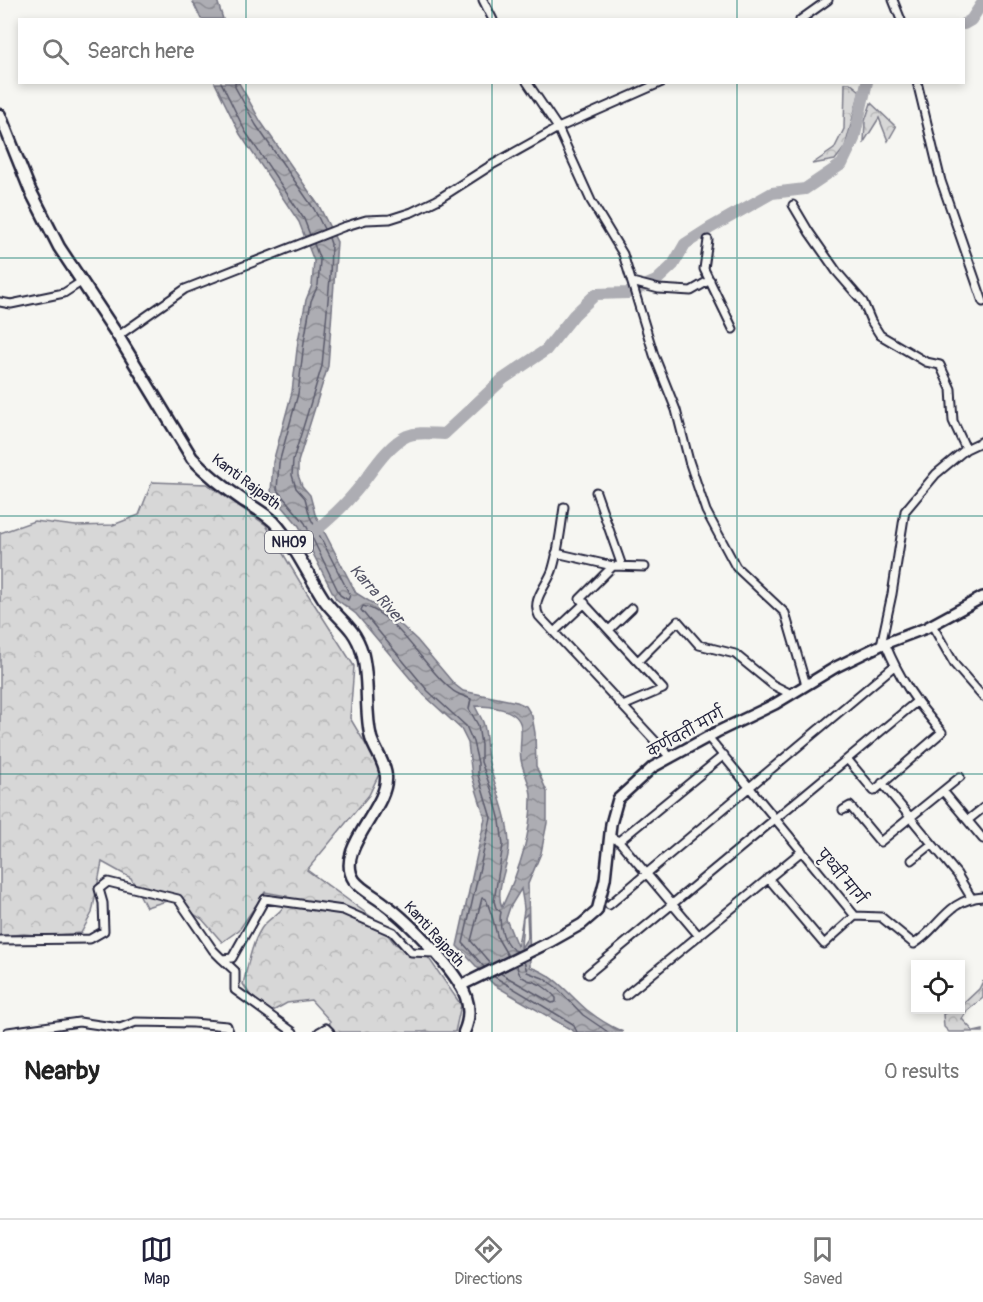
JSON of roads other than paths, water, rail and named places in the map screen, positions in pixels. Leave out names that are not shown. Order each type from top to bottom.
[{"type":"main road","name":"Kanti Rajpath","points":[[0,115],[30,190],[60,247],[118,336],[192,458],[208,475],[272,520],[291,545],[325,601],[355,634],[362,653],[371,738],[387,777],[378,805],[352,849],[351,870],[355,881],[388,906],[434,953],[460,986]]},
{"type":"main road","name":"कर्णवती मार्ग","points":[[460,986],[550,942],[582,924],[597,910],[614,839],[611,824],[618,799],[653,767],[708,736],[775,704],[883,644],[932,625],[983,597]]},
{"type":"main road","name":"NH09","points":[[460,986],[466,997],[469,1013],[464,1032]]},
{"type":"street","points":[[483,0],[492,18]]},
{"type":"street","points":[[803,18],[828,0]]},
{"type":"street","points":[[893,0],[899,18]]},
{"type":"street","points":[[528,84],[558,128],[591,201],[623,254],[654,355],[676,410],[689,461],[706,511],[736,567],[785,613],[806,685]]},
{"type":"street","points":[[118,336],[185,289],[343,227],[366,220],[390,219],[412,212],[437,200],[490,166],[558,128],[657,84]]},
{"type":"street","points":[[918,84],[942,181],[983,302]]},
{"type":"street","points":[[794,205],[809,232],[837,272],[863,302],[880,336],[926,362],[940,365],[951,389],[953,421],[966,449]]},
{"type":"street","points":[[708,240],[704,269],[733,328]]},
{"type":"street","points":[[632,284],[691,291],[710,280]]},
{"type":"street","points":[[0,302],[11,304],[64,293],[81,282]]},
{"type":"street","points":[[848,760],[874,791],[942,732],[916,702],[883,644],[905,512],[936,474],[966,449],[983,441]]},
{"type":"street","points":[[596,492],[622,566]]},
{"type":"street","points":[[564,507],[553,569],[536,602],[536,610],[670,757]]},
{"type":"street","points":[[556,553],[613,566],[645,567]]},
{"type":"street","points":[[613,566],[580,598],[663,689],[623,706]]},
{"type":"street","points":[[554,632],[585,603]]},
{"type":"street","points":[[609,630],[633,608]]},
{"type":"street","points":[[638,661],[678,621],[699,645],[735,654],[772,685],[791,694]]},
{"type":"street","points":[[932,625],[955,665],[983,698]]},
{"type":"street","points":[[609,905],[894,666]]},
{"type":"street","points":[[588,974],[916,702]]},
{"type":"street","name":"पृथ्वी मार्ग","points":[[708,736],[855,916],[881,917],[914,944],[923,939],[940,918],[954,907],[983,897]]},
{"type":"street","points":[[699,936],[614,839],[724,755]]},
{"type":"street","points":[[843,810],[850,806],[880,842],[960,777]]},
{"type":"street","points":[[882,783],[957,874],[972,899]]},
{"type":"street","points":[[943,791],[983,839]]},
{"type":"street","points":[[968,820],[983,808]]},
{"type":"street","points":[[912,860],[932,844]]},
{"type":"street","points":[[626,995],[802,851]]},
{"type":"street","points":[[768,878],[824,944],[855,916]]},
{"type":"street","points":[[0,940],[90,939],[104,931],[103,903],[99,889],[108,882],[178,899],[213,950],[235,971],[235,990],[293,1032]]},
{"type":"street","points":[[222,959],[232,958],[265,899],[343,910],[393,932],[411,952],[434,953]]},
{"type":"street","points":[[8,1032],[79,1022],[120,1028],[136,1022],[193,1023],[227,1026],[229,1032]]},
{"type":"street","points":[[319,1032],[326,1028],[330,1032]]},
{"type":"water","points":[[192,0],[217,0],[223,18],[201,18]]},
{"type":"water","points":[[215,84],[240,84],[261,122],[319,206],[337,242],[328,366],[298,462],[298,475],[302,486],[310,495],[315,514],[356,593],[388,613],[417,640],[454,684],[463,691],[517,702],[526,706],[532,716],[536,766],[547,792],[547,823],[541,853],[528,884],[530,967],[547,975],[591,1013],[623,1032],[575,1032],[494,985],[457,946],[485,818],[472,776],[468,743],[461,729],[424,695],[356,614],[336,599],[299,526],[271,493],[273,462],[292,392],[298,341],[306,300],[312,285],[314,261],[299,222],[240,134]],"holes":[[[475,706],[503,709],[519,721],[521,760],[531,795],[526,838],[518,867],[502,907],[500,892],[509,852],[508,833],[488,758],[485,727]],[[521,889],[524,910],[517,946],[506,919]],[[527,914],[528,937],[521,948],[523,918]]]},
{"type":"waterway","points":[[965,23],[971,20],[983,2]]},
{"type":"waterway","points":[[314,532],[347,501],[380,460],[400,440],[412,434],[444,434],[503,379],[546,350],[574,315],[596,294],[628,293],[656,281],[673,265],[685,244],[710,228],[772,193],[805,189],[842,164],[854,139],[867,84]]},
{"type":"water label","name":"Karra River","points":[[377,594]]}]
